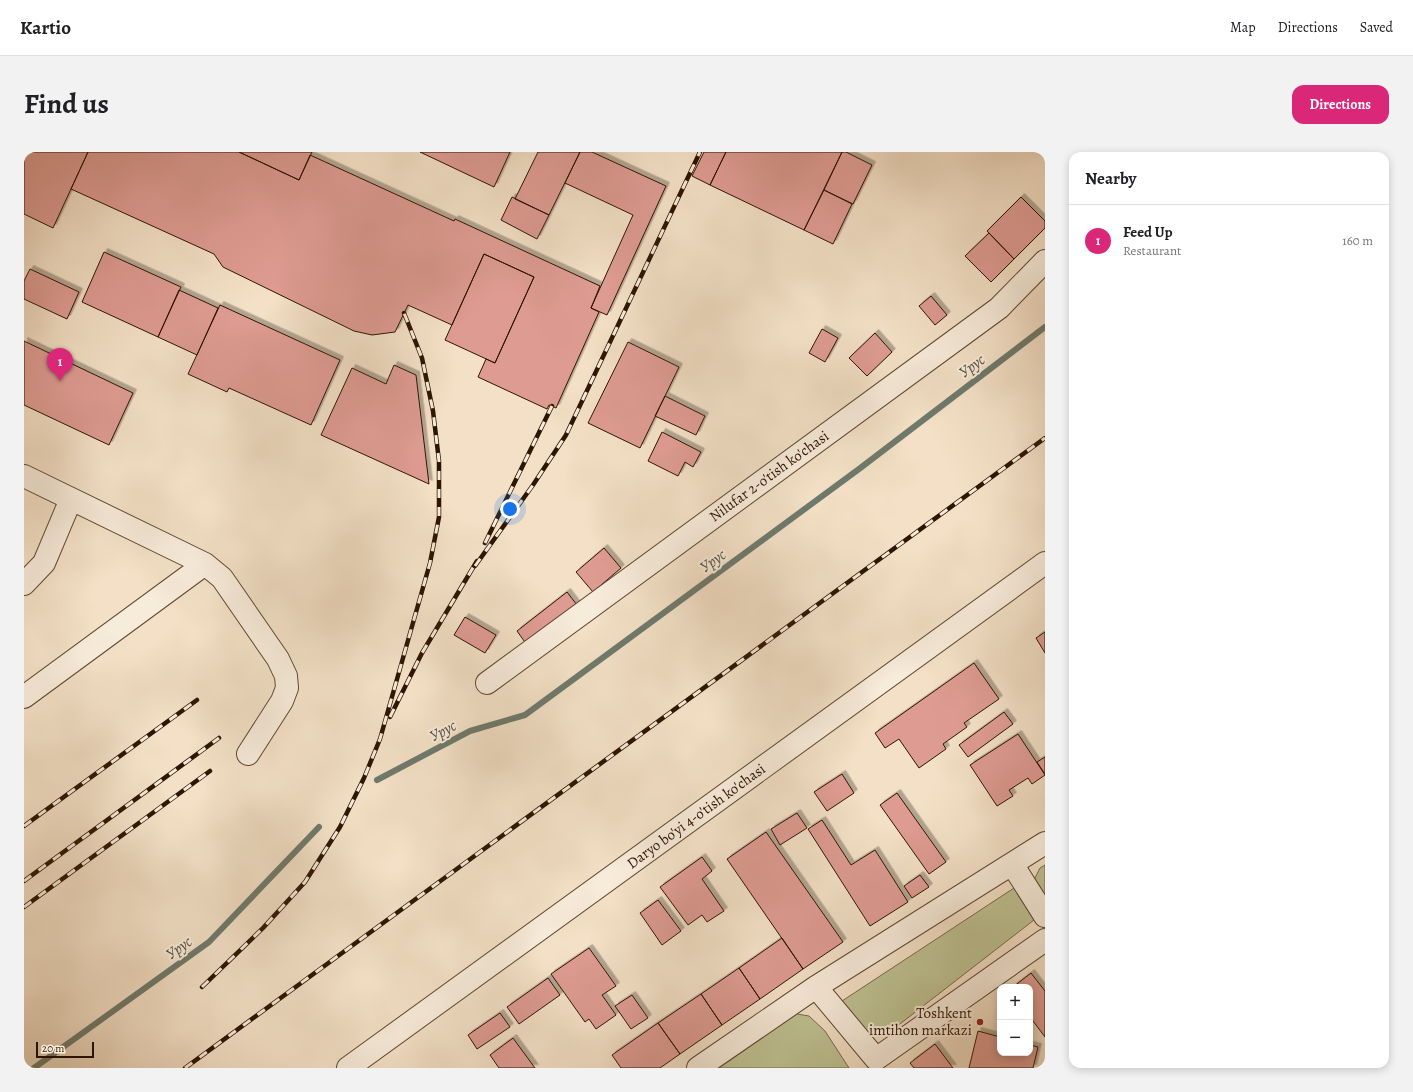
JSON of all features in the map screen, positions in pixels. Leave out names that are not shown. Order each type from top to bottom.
[{"type":"street","name":"Nilufar 2-o'tish ko'chasi","points":[[487,683],[999,308],[1045,261]]},
{"type":"street","points":[[24,476],[205,564],[222,578],[278,659],[286,676],[287,688],[282,702],[248,754]]},
{"type":"street","points":[[24,584],[44,562],[71,499]]},
{"type":"street","name":"Daryo bo'yi 4-o'tish ko'chasi","points":[[348,1068],[1045,563]]},
{"type":"street","points":[[24,697],[205,564]]},
{"type":"street","points":[[698,1068],[816,987],[1045,843]]},
{"type":"street","points":[[1012,864],[1045,916]]},
{"type":"street","points":[[816,987],[880,1064],[1045,940]]},
{"type":"green space","points":[[1045,865],[1045,897],[1034,880],[1040,868]]},
{"type":"green space","points":[[1014,888],[1034,920],[887,1034],[882,1036],[871,1036],[842,1001]]},
{"type":"green space","points":[[797,1014],[809,1016],[825,1031],[849,1068],[719,1068]]},
{"type":"building","points":[[24,152],[88,152],[53,228],[24,214]]},
{"type":"building","points":[[88,152],[239,152],[299,180],[310,155],[454,221],[455,219],[600,286],[591,308],[599,312],[556,408],[549,405],[547,409],[478,377],[486,359],[495,363],[534,277],[484,254],[452,325],[408,305],[395,332],[372,335],[354,331],[223,267],[214,254],[71,189]]},
{"type":"building","points":[[239,152],[312,152],[299,180]]},
{"type":"building","points":[[420,152],[510,152],[494,187]]},
{"type":"building","points":[[538,152],[580,152],[549,215],[515,199]]},
{"type":"building","points":[[580,152],[592,152],[666,186],[607,315],[591,308],[633,215],[565,183]]},
{"type":"building","points":[[704,152],[726,152],[710,185],[692,176]]},
{"type":"building","points":[[726,152],[842,152],[804,230],[710,185]]},
{"type":"building","points":[[842,152],[846,152],[872,165],[853,204],[824,190]]},
{"type":"building","points":[[824,190],[852,204],[833,244],[804,230]]},
{"type":"building","points":[[512,197],[549,215],[537,239],[501,220]]},
{"type":"building","points":[[1021,197],[1045,221],[1045,228],[1014,259],[987,231]]},
{"type":"building","points":[[989,233],[1014,259],[991,282],[965,256]]},
{"type":"building","points":[[104,252],[181,287],[158,337],[82,302]]},
{"type":"building","points":[[484,254],[534,277],[495,363],[445,340]]},
{"type":"building","points":[[30,269],[79,292],[67,319],[24,299],[24,281]]},
{"type":"building","points":[[179,290],[218,308],[197,355],[158,337]]},
{"type":"building","points":[[931,296],[947,315],[935,325],[919,306]]},
{"type":"building","points":[[220,305],[340,360],[311,425],[229,388],[227,392],[188,374]]},
{"type":"building","points":[[822,329],[838,338],[825,362],[809,353]]},
{"type":"building","points":[[875,333],[892,352],[867,376],[849,358]]},
{"type":"building","points":[[24,341],[133,393],[109,445],[24,405]]},
{"type":"building","points":[[628,342],[679,367],[640,448],[588,423]]},
{"type":"building","points":[[394,365],[416,375],[429,484],[321,435],[352,368],[386,384]]},
{"type":"building","points":[[665,396],[705,416],[696,435],[655,416]]},
{"type":"building","points":[[662,432],[701,452],[693,467],[685,462],[678,476],[648,461]]},
{"type":"building","points":[[604,548],[621,568],[593,592],[576,572]]},
{"type":"building","points":[[567,592],[577,605],[527,645],[517,631]]},
{"type":"building","points":[[465,617],[496,635],[485,653],[454,635]]},
{"type":"building","points":[[1045,632],[1045,653],[1036,638]]},
{"type":"building","points":[[974,663],[999,699],[964,723],[967,727],[943,744],[946,749],[919,768],[899,739],[885,748],[875,733]]},
{"type":"building","points":[[1004,712],[1013,724],[968,757],[959,745]]},
{"type":"building","points":[[1018,734],[1045,775],[1032,784],[1028,778],[1009,790],[1013,796],[997,806],[970,765]]},
{"type":"building","points":[[1045,757],[1045,774],[1037,762]]},
{"type":"building","points":[[842,774],[854,793],[827,811],[814,792]]},
{"type":"building","points":[[897,793],[946,862],[929,874],[880,805]]},
{"type":"building","points":[[797,813],[807,828],[780,845],[771,829]]},
{"type":"building","points":[[822,820],[851,865],[875,850],[908,902],[870,926],[808,829]]},
{"type":"building","points":[[766,832],[843,942],[803,969],[727,859]]},
{"type":"building","points":[[702,857],[712,871],[702,879],[724,911],[707,922],[702,915],[688,925],[660,887]]},
{"type":"building","points":[[920,875],[929,887],[912,898],[904,886]]},
{"type":"building","points":[[658,900],[681,931],[662,945],[640,913]]},
{"type":"building","points":[[782,938],[803,969],[760,999],[739,968]]},
{"type":"building","points":[[589,948],[616,986],[602,995],[616,1015],[596,1029],[589,1019],[585,1022],[551,974]]},
{"type":"building","points":[[739,968],[760,999],[722,1025],[701,994]]},
{"type":"building","points":[[1031,973],[1045,991],[1045,1037],[1033,1021],[1033,984],[1017,984]]},
{"type":"building","points":[[548,978],[560,995],[519,1024],[507,1007]]},
{"type":"building","points":[[701,994],[722,1025],[680,1054],[658,1023]]},
{"type":"building","points":[[632,995],[648,1018],[631,1029],[615,1006]]},
{"type":"building","points":[[500,1013],[510,1027],[477,1049],[468,1035]]},
{"type":"building","points":[[658,1023],[680,1054],[660,1068],[621,1068],[612,1055]]},
{"type":"building","points":[[978,1031],[997,1036],[997,1056],[1033,1056],[1033,1046],[1038,1047],[1033,1068],[969,1068]]},
{"type":"building","points":[[513,1038],[535,1068],[499,1068],[490,1055]]},
{"type":"building","points":[[935,1044],[953,1068],[914,1068],[910,1063]]},
{"type":"waterway","name":"Урус","points":[[377,780],[470,731],[525,715],[859,469],[1045,327]]},
{"type":"waterway","name":"Урус","points":[[34,1068],[209,942],[319,827]]},
{"type":"railway","points":[[475,566],[533,485],[566,435],[700,152]]},
{"type":"railway","points":[[202,987],[263,928],[305,882],[340,827],[364,778],[380,739],[430,563],[439,517],[439,461],[433,411],[422,358],[404,313]]},
{"type":"railway","points":[[485,543],[552,406]]},
{"type":"railway","points":[[185,1068],[1045,438]]},
{"type":"railway","points":[[390,717],[422,653],[477,561]]},
{"type":"railway","points":[[24,826],[197,700]]},
{"type":"railway","points":[[24,881],[219,738]]},
{"type":"railway","points":[[24,907],[210,771]]},
{"type":"place","name":"Feed Up","points":[[60,381]]},
{"type":"place","name":"Toshkent imtihon markazi","points":[[980,1022]]}]
